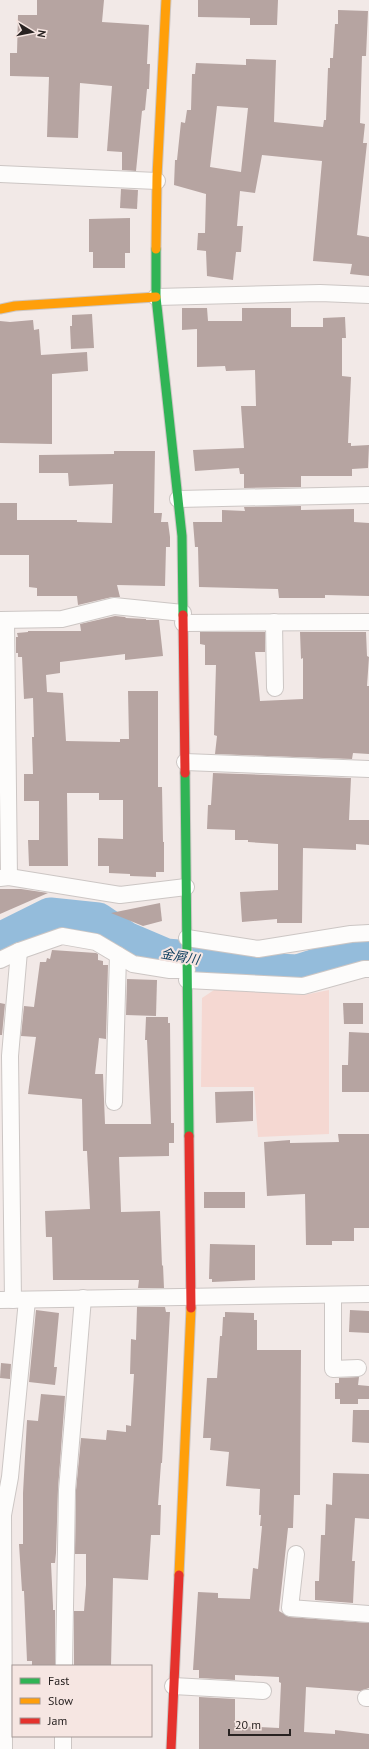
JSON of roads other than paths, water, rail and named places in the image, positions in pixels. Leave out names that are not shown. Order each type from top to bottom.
[{"type":"street","points":[[166,0],[156,181],[156,297],[182,536],[191,1298],[171,1749]]},
{"type":"street","points":[[0,174],[156,181]]},
{"type":"street","points":[[0,309],[15,306],[156,297],[320,293],[369,295]]},
{"type":"street","points":[[178,498],[369,494]]},
{"type":"street","points":[[186,887],[120,895],[5,878],[3,620],[62,619],[114,606],[183,618],[274,622],[369,622]]},
{"type":"street","points":[[274,622],[275,688]]},
{"type":"street","points":[[185,762],[369,769]]},
{"type":"street","points":[[187,941],[258,949],[351,934],[369,934]]},
{"type":"street","points":[[0,960],[19,951],[62,936],[96,942],[133,964],[170,970],[187,975],[303,986],[364,969],[369,969]]},
{"type":"street","points":[[4,1749],[4,1515],[10,1477],[13,1300],[10,1056],[19,951]]},
{"type":"street","points":[[114,1102],[118,955]]},
{"type":"street","points":[[13,1300],[369,1294]]},
{"type":"street","points":[[333,1295],[333,1369],[358,1368]]},
{"type":"street","points":[[64,1665],[67,1490],[83,1298]]},
{"type":"street","points":[[296,1554],[290,1608],[369,1614]]},
{"type":"street","points":[[174,1686],[263,1691]]},
{"type":"street","points":[[63,1737],[63,1749]]},
{"type":"waterway","name":"金屑川","points":[[0,941],[50,916],[98,921],[126,940],[166,957],[201,960],[251,971],[298,973],[364,952],[369,952]]}]
